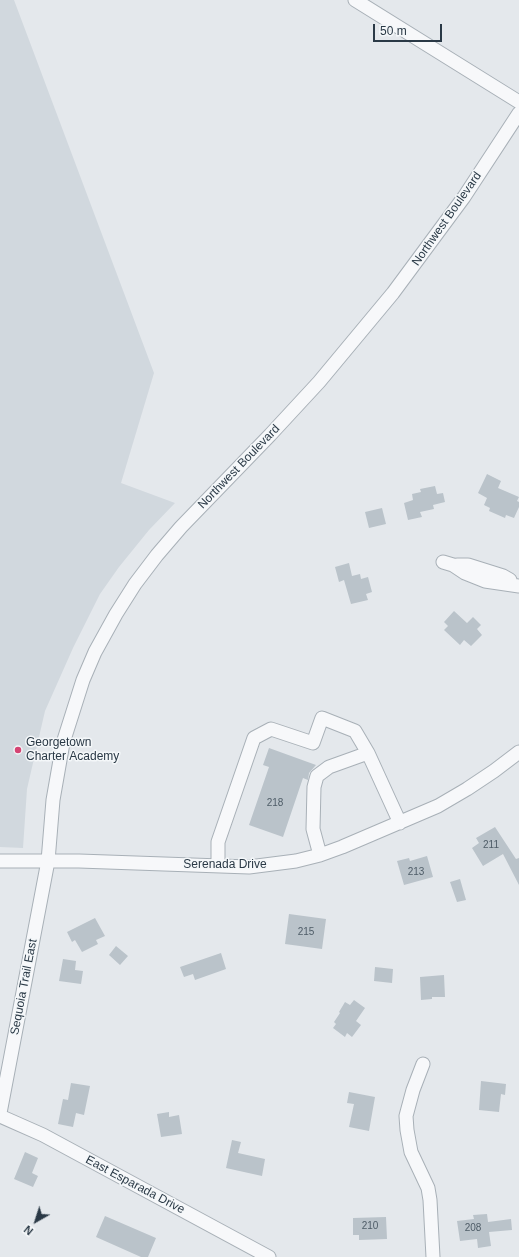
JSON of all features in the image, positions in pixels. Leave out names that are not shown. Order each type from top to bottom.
[{"type":"street","points":[[355,0],[519,102]]},
{"type":"street","name":"Northwest Boulevard","points":[[48,861],[53,800],[63,743],[83,680],[95,652],[116,614],[135,584],[157,555],[319,382],[393,293],[464,197],[519,113]]},
{"type":"street","points":[[448,563],[465,573],[485,581],[519,585]]},
{"type":"street","points":[[218,866],[218,842],[254,738],[270,729],[313,743],[322,718],[355,731],[368,754],[400,822]]},
{"type":"street","name":"Serenada Drive","points":[[0,860],[79,861],[249,867],[296,861],[342,848],[438,806],[467,789],[519,752]]},
{"type":"street","points":[[320,855],[313,829],[314,787],[318,776],[329,767],[368,754]]},
{"type":"street","name":"Sequoia Trail East","points":[[0,1114],[48,861]]},
{"type":"street","points":[[423,1064],[413,1090],[406,1116],[411,1152],[428,1188],[433,1257]]},
{"type":"street","name":"East Esparada Drive","points":[[0,1114],[43,1135],[269,1257]]},
{"type":"shaded area","points":[[0,0],[14,0],[154,373],[121,483],[175,503],[149,530],[119,567],[100,594],[73,648],[45,711],[27,789],[23,848],[0,847]]},
{"type":"building","points":[[487,474],[501,481],[498,488],[519,497],[517,501],[519,502],[519,507],[514,518],[506,515],[505,518],[489,511],[490,508],[484,505],[487,498],[478,493]]},
{"type":"building","points":[[435,486],[437,494],[443,493],[445,502],[433,505],[434,509],[420,512],[422,517],[408,520],[404,503],[413,500],[412,494],[421,492],[420,489]]},
{"type":"building","points":[[382,508],[386,524],[369,528],[365,512]]},
{"type":"building","points":[[349,563],[352,576],[360,574],[361,579],[368,577],[372,592],[366,594],[368,600],[351,604],[344,580],[339,582],[335,567]]},
{"type":"building","points":[[454,611],[467,623],[473,617],[481,625],[477,629],[482,635],[471,646],[464,640],[460,645],[444,630],[448,626],[444,622]]},
{"type":"building","points":[[269,748],[316,765],[309,773],[308,780],[303,778],[283,837],[249,825],[269,767],[263,765]]},
{"type":"building","points":[[495,827],[516,859],[519,858],[519,885],[503,854],[483,866],[472,848],[479,843],[476,838]]},
{"type":"building","points":[[427,856],[433,877],[404,885],[397,861],[409,858],[410,861]]},
{"type":"building","points":[[460,879],[466,900],[457,902],[450,882]]},
{"type":"building","points":[[289,914],[326,919],[322,949],[285,944]]},
{"type":"building","points":[[95,918],[105,936],[96,940],[98,944],[82,952],[75,940],[72,942],[67,932]]},
{"type":"building","points":[[116,946],[128,956],[120,965],[109,955]]},
{"type":"building","points":[[221,953],[226,969],[195,980],[193,974],[184,977],[180,967]]},
{"type":"building","points":[[63,959],[76,961],[75,970],[83,971],[81,984],[59,981]]},
{"type":"building","points":[[375,967],[393,969],[392,983],[374,981]]},
{"type":"building","points":[[444,975],[445,997],[432,997],[432,999],[421,1000],[420,977]]},
{"type":"building","points":[[354,1000],[365,1008],[356,1021],[361,1025],[352,1037],[347,1033],[345,1037],[333,1028],[336,1024],[334,1022],[345,1002],[350,1005]]},
{"type":"building","points":[[481,1081],[506,1084],[505,1095],[501,1094],[499,1112],[479,1110]]},
{"type":"building","points":[[71,1083],[90,1086],[84,1115],[76,1113],[73,1127],[58,1124],[63,1099],[68,1100]]},
{"type":"building","points":[[349,1092],[375,1097],[369,1131],[349,1127],[354,1104],[347,1103]]},
{"type":"building","points":[[169,1112],[169,1117],[179,1115],[182,1134],[161,1137],[157,1114]]},
{"type":"building","points":[[232,1140],[241,1142],[238,1153],[265,1159],[262,1176],[226,1168]]},
{"type":"building","points":[[25,1152],[38,1158],[32,1173],[38,1176],[33,1187],[14,1179]]},
{"type":"building","points":[[487,1214],[488,1222],[511,1219],[512,1230],[489,1232],[491,1246],[478,1248],[477,1239],[460,1241],[457,1221],[474,1219],[473,1215]]},
{"type":"building","points":[[105,1216],[156,1238],[148,1257],[141,1257],[96,1237]]},
{"type":"building","points":[[386,1217],[387,1239],[359,1240],[359,1235],[353,1235],[353,1218]]},
{"type":"place","name":"Georgetown Charter Academy","points":[[18,750]]}]
